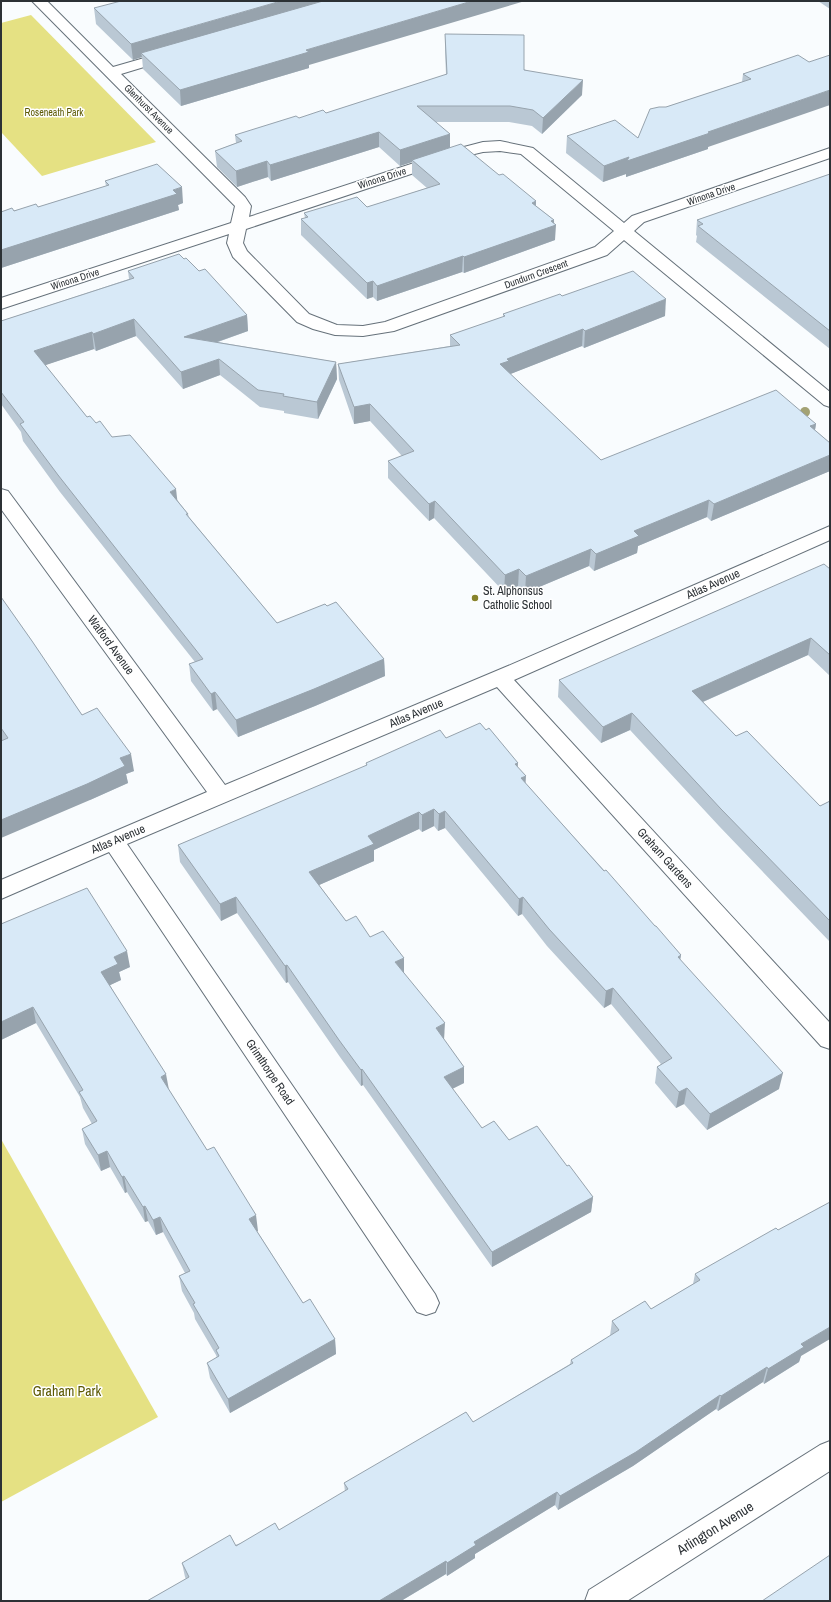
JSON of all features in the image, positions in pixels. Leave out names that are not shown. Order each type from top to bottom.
[{"type":"street","name":"Glenhurst Avenue","points":[[39,1],[240,200],[243,206],[240,224]]},
{"type":"street","points":[[111,72],[184,51]]},
{"type":"street","name":"Winona Drive","points":[[1,304],[480,146],[492,145],[515,147],[527,152],[624,231],[638,219],[830,153]]},
{"type":"street","name":"Dundurn Crescent","points":[[240,224],[235,243],[239,253],[303,318],[324,326],[349,331],[363,331],[388,327],[601,251],[609,246],[624,231]]},
{"type":"street","points":[[624,231],[830,401]]},
{"type":"street","name":"Watford Avenue","points":[[1,495],[221,795]]},
{"type":"street","name":"Atlas Avenue","points":[[1,890],[500,677],[830,532]]},
{"type":"street","name":"Graham Gardens","points":[[500,677],[830,1039]]},
{"type":"street","name":"Grimthorpe Road","points":[[113,841],[426,1303]]},
{"type":"street","name":"Arlington Avenue","points":[[600,1601],[830,1455]]},
{"type":"green space","name":"Roseneath Park","points":[[31,15],[156,142],[42,176],[1,132],[1,23]]},
{"type":"green space","name":"Graham Park","points":[[1,1139],[158,1417],[1,1502]]},
{"type":"building","points":[[121,1],[281,1],[131,44],[94,8]]},
{"type":"building","points":[[323,1],[472,1],[306,50],[309,52],[180,90],[141,53]]},
{"type":"building","points":[[445,34],[524,35],[524,70],[583,80],[543,118],[533,110],[510,106],[417,106],[450,134],[400,150],[379,132],[270,165],[267,161],[236,171],[215,151],[242,141],[235,135],[296,116],[299,118],[323,110],[326,113],[447,74]]},
{"type":"building","points":[[798,55],[809,62],[830,55],[830,90],[627,161],[629,157],[604,166],[567,136],[615,120],[638,138],[650,109],[666,107],[751,79],[743,74]]},
{"type":"building","points":[[461,144],[499,175],[503,174],[536,201],[532,203],[554,220],[551,221],[556,225],[377,286],[373,281],[367,283],[301,219],[308,217],[304,213],[357,197],[367,207],[440,184],[412,160]]},
{"type":"building","points":[[157,164],[182,187],[173,190],[177,194],[1,250],[1,212],[12,208],[14,211],[36,204],[38,207],[109,185],[105,181]]},
{"type":"building","points":[[830,174],[830,331],[698,226],[703,224],[697,220]]},
{"type":"building","points":[[179,254],[184,259],[186,258],[199,271],[205,269],[247,315],[184,337],[336,362],[317,402],[283,396],[284,394],[258,390],[219,359],[181,372],[134,319],[93,334],[92,332],[34,351],[87,417],[90,416],[96,423],[100,421],[112,437],[130,435],[176,489],[170,492],[188,514],[186,514],[277,623],[325,604],[327,606],[336,602],[384,659],[236,720],[215,692],[211,694],[189,664],[203,659],[58,475],[20,424],[24,422],[1,392],[1,321],[134,278],[128,271]]},
{"type":"building","points":[[633,271],[666,299],[585,331],[583,329],[507,359],[509,361],[500,364],[601,460],[776,390],[816,424],[810,426],[830,443],[830,455],[714,504],[709,500],[634,531],[639,536],[596,554],[591,549],[526,576],[519,569],[505,575],[435,501],[429,504],[388,461],[414,451],[370,404],[354,407],[338,364],[460,345],[450,335],[505,316],[503,314],[560,294],[562,296]]},
{"type":"building","points":[[824,564],[830,569],[830,655],[811,638],[692,691],[736,736],[747,731],[820,806],[830,801],[830,921],[721,809],[632,713],[603,727],[559,680]]},
{"type":"building","points":[[1,597],[82,715],[97,708],[131,754],[120,758],[125,766],[87,784],[1,820],[1,741],[8,738],[1,728]]},
{"type":"building","points":[[480,723],[486,730],[489,728],[518,763],[515,764],[526,776],[521,778],[604,871],[606,870],[656,926],[681,955],[678,957],[783,1073],[710,1114],[687,1088],[679,1092],[657,1067],[672,1058],[613,988],[606,991],[549,929],[523,897],[519,899],[445,811],[439,814],[434,809],[422,815],[419,812],[368,836],[374,844],[309,872],[346,921],[356,916],[370,937],[383,931],[404,958],[395,962],[445,1023],[436,1028],[464,1067],[444,1077],[482,1128],[494,1121],[509,1140],[537,1126],[567,1166],[569,1165],[593,1197],[492,1252],[362,1069],[361,1070],[339,1040],[287,965],[285,966],[236,897],[220,904],[178,845],[367,765],[366,763],[440,730],[446,738]]},
{"type":"building","points":[[87,888],[127,951],[114,957],[118,964],[101,972],[166,1074],[161,1077],[207,1150],[214,1147],[256,1215],[249,1219],[303,1303],[310,1299],[335,1339],[228,1399],[207,1363],[219,1356],[216,1350],[219,1348],[193,1304],[195,1303],[179,1276],[190,1271],[160,1217],[153,1220],[124,1176],[122,1177],[107,1151],[98,1155],[82,1129],[97,1121],[79,1092],[83,1090],[33,1007],[1,1022],[1,924]]},
{"type":"building","points":[[830,1202],[830,1327],[801,1344],[804,1347],[768,1369],[767,1367],[721,1396],[720,1395],[636,1452],[560,1496],[557,1492],[474,1542],[476,1545],[447,1563],[446,1561],[379,1601],[147,1601],[189,1577],[182,1563],[230,1535],[236,1546],[275,1523],[279,1530],[348,1489],[344,1483],[466,1412],[473,1422],[573,1363],[571,1360],[619,1330],[612,1321],[645,1301],[651,1309],[700,1280],[695,1274],[776,1228],[778,1230]]},
{"type":"building","points":[[830,1555],[830,1601],[762,1601]]},
{"type":"place","name":"St. Alphonsus Catholic School","points":[[475,598]]}]
